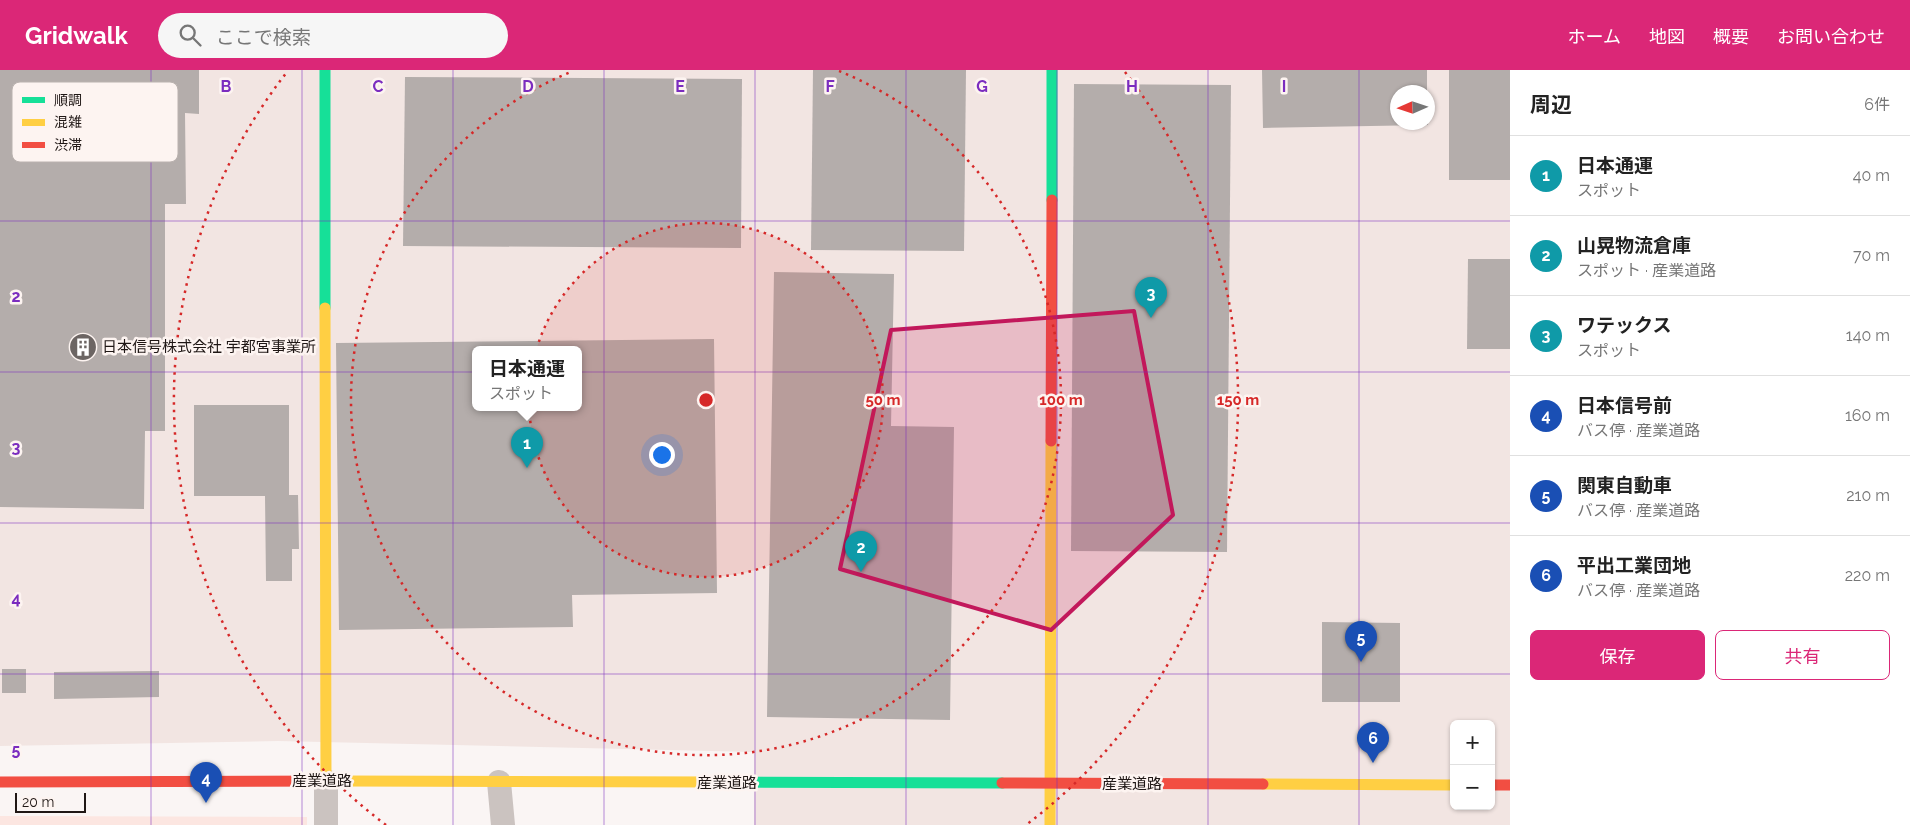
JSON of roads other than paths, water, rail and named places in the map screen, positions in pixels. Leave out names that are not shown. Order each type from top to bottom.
[{"type":"street","points":[[325,70],[326,825]]},
{"type":"street","points":[[1050,825],[1052,70]]},
{"type":"street","name":"産業道路","points":[[0,782],[326,781],[1450,785]]},
{"type":"street","points":[[499,782],[503,825]]},
{"type":"street","points":[[1495,785],[1510,785]]},
{"type":"place","name":"ワテックス","points":[[1151,318]]},
{"type":"place","name":"日本信号株式会社 宇都宮事業所","points":[[83,347]]},
{"type":"place","name":"日本通運","points":[[527,468]]},
{"type":"place","name":"山晃物流倉庫","points":[[861,572]]},
{"type":"place","name":"関東自動車","points":[[1361,662]]},
{"type":"place","name":"平出工業団地","points":[[1373,763]]},
{"type":"place","name":"日本信号前","points":[[206,803]]}]
